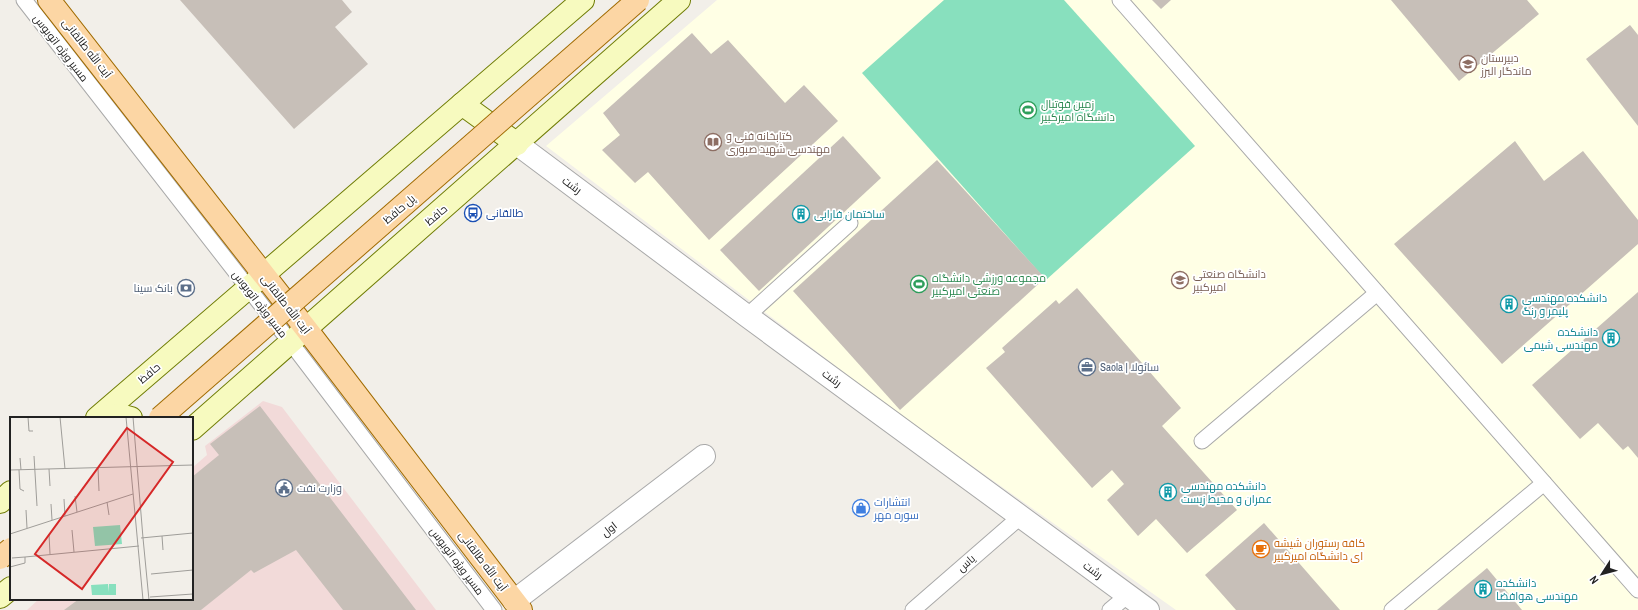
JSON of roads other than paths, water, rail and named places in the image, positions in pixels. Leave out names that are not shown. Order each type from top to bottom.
[{"type":"main road","name":"آیت الله طالقانی","points":[[49,0],[256,282],[517,606]]},
{"type":"main road","name":"حافظ","points":[[98,417],[583,0]]},
{"type":"main road","name":"پل حافظ","points":[[161,417],[638,0]]},
{"type":"main road","name":"حافظ","points":[[193,428],[679,0]]},
{"type":"main road","points":[[462,104],[517,144]]},
{"type":"main road","points":[[105,417],[111,415],[123,415],[128,417]]},
{"type":"main road","points":[[0,502],[10,493]]},
{"type":"main road","points":[[10,550],[0,557],[10,562]]},
{"type":"main road","points":[[0,597],[10,589]]},
{"type":"street","name":"رشت","points":[[517,144],[747,316],[1148,610]]},
{"type":"street","name":"اول","points":[[517,606],[704,456]]},
{"type":"lane","name":"مسیر ویژه اتوبوس","points":[[24,0],[256,282]]},
{"type":"lane","points":[[1120,0],[1638,590]]},
{"type":"lane","points":[[747,316],[850,223]]},
{"type":"lane","points":[[1202,441],[1377,293]]},
{"type":"lane","name":"مسیر ویژه اتوبوس","points":[[299,336],[494,610]]},
{"type":"lane","points":[[1392,610],[1544,483]]},
{"type":"lane","name":"یاس","points":[[913,610],[1020,517]]},
{"type":"lane","points":[[1110,610],[1128,595]]},
{"type":"place","name":"دبیرستان ماندگار البرز","points":[[1468,64]]},
{"type":"place","name":"زمین فوتبال دانشگاه امیرکبیر","points":[[1028,110]]},
{"type":"place","name":"کتابخانه فنی و مهندسی شهید صبوری","points":[[713,142]]},
{"type":"place","name":"طالقانی","points":[[473,213]]},
{"type":"place","name":"ساختمان فارابی","points":[[801,214]]},
{"type":"place","name":"دانشگاه صنعتی امیرکبیر","points":[[1180,280]]},
{"type":"place","name":"مجموعه ورزشی دانشگاه صنعتی امیرکبیر","points":[[919,284]]},
{"type":"place","name":"بانک سینا","points":[[186,288]]},
{"type":"place","name":"دانشکده مهندسی پلیمر و رنگ","points":[[1509,304]]},
{"type":"place","name":"دانشکده مهندسی شیمی","points":[[1611,338]]},
{"type":"place","name":"Saola | سائولا","points":[[1087,367]]},
{"type":"place","name":"وزارت نفت","points":[[284,488]]},
{"type":"place","name":"دانشکده مهندسی عمران و محیط زیست","points":[[1168,492]]},
{"type":"place","name":"انتشارات سوره مهر","points":[[861,508]]},
{"type":"place","name":"کافه رستوران شیشه ای دانشگاه امیرکبیر","points":[[1261,549]]},
{"type":"place","name":"دانشکده مهندسی هوافضا","points":[[1483,589]]}]
